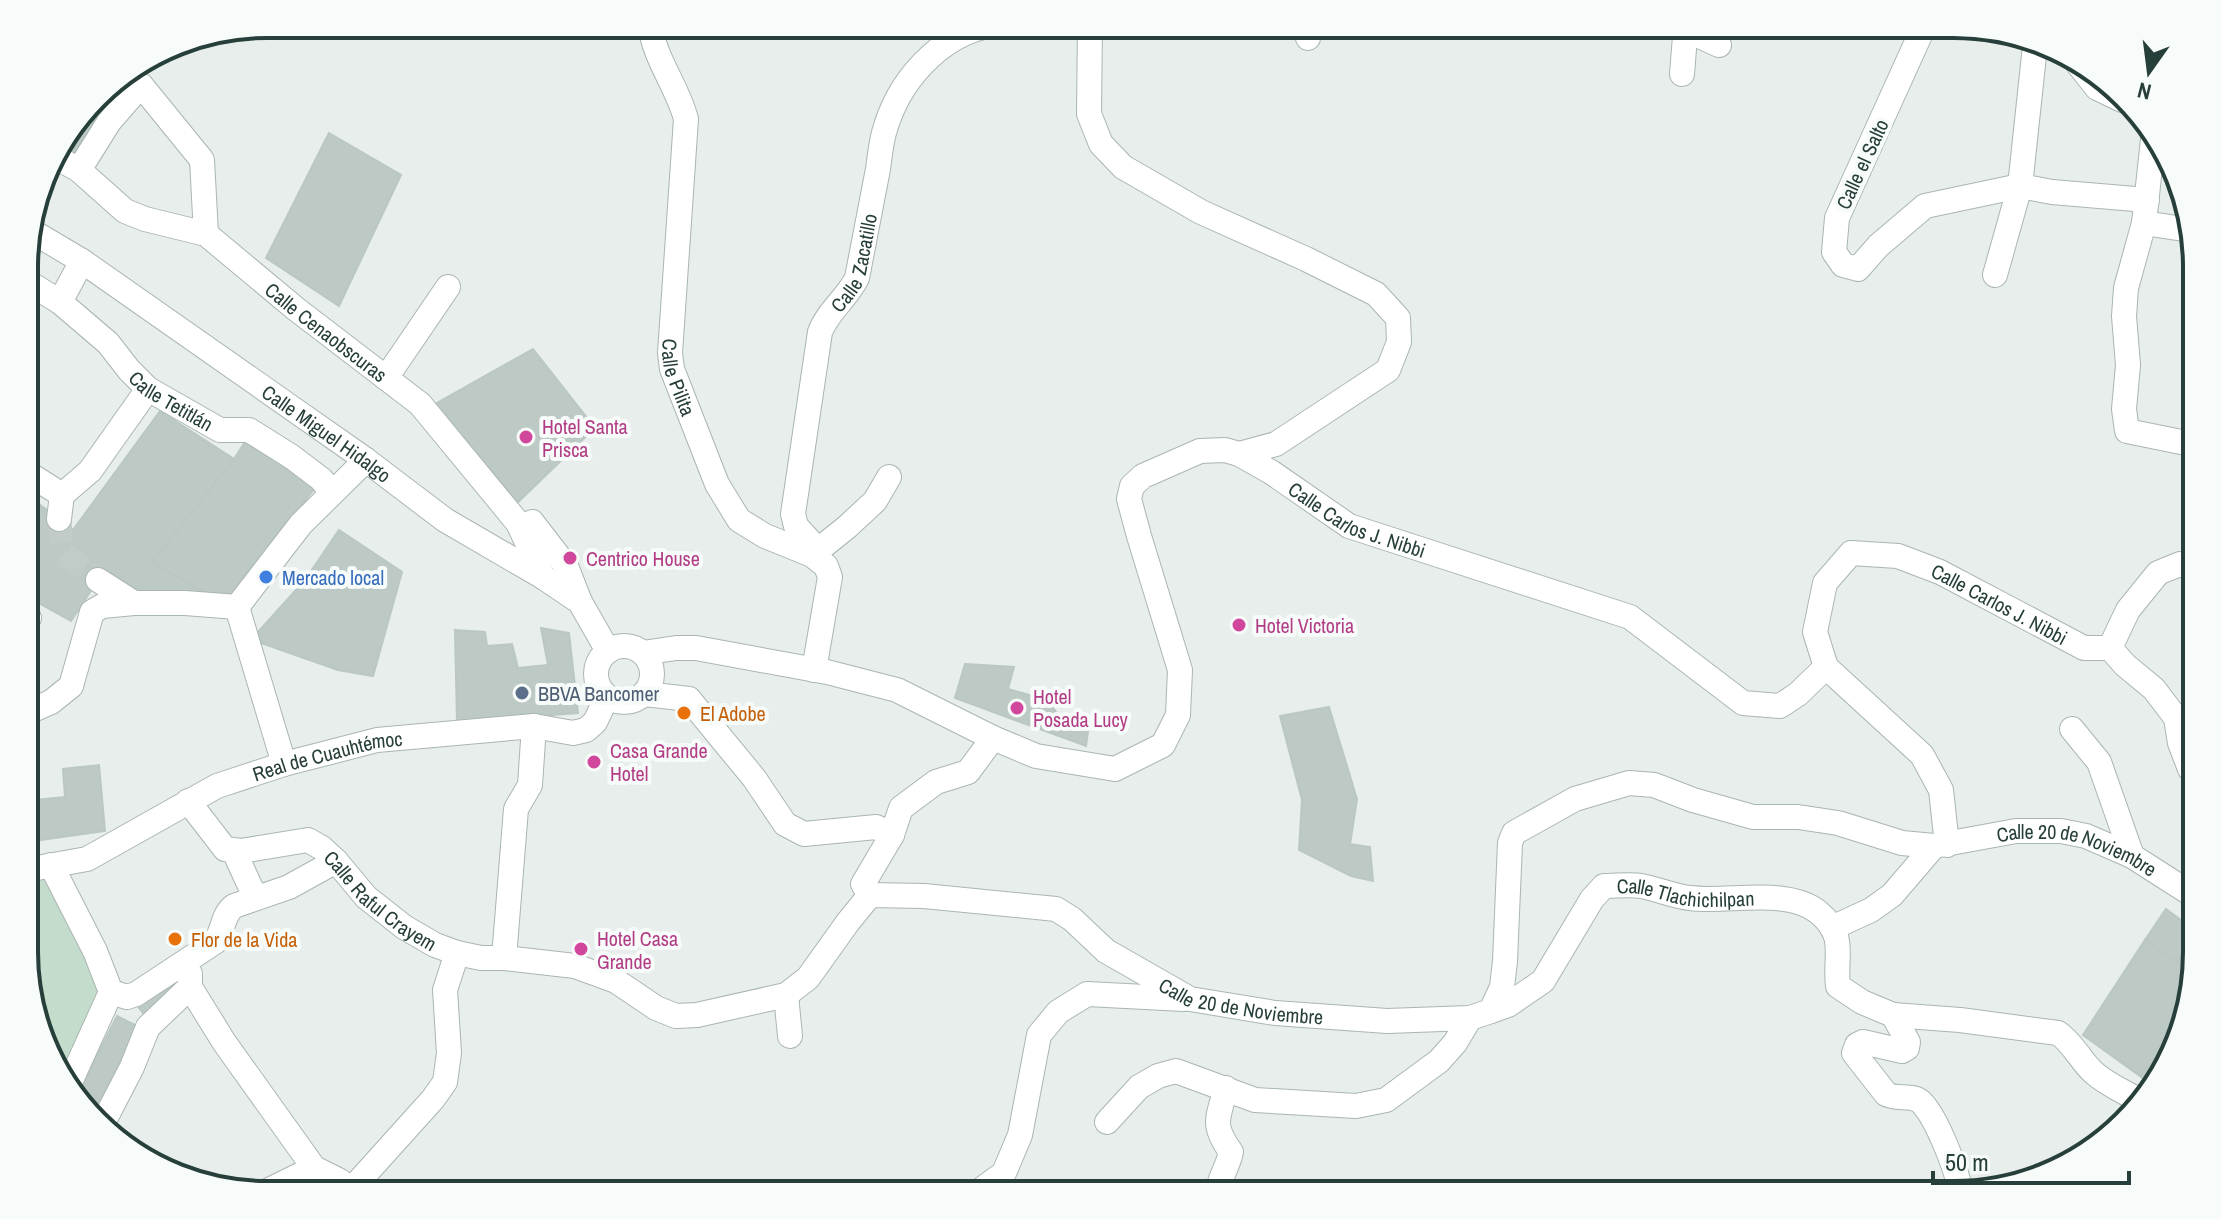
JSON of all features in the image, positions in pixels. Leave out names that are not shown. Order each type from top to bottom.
[{"type":"street","name":"Calle Pilita","points":[[652,38],[655,52],[682,102],[686,119],[670,353],[672,369],[717,484],[739,520],[765,536],[815,552]]},
{"type":"street","name":"Calle Zacatillo","points":[[815,552],[796,526],[793,514],[820,332],[823,323],[857,278],[885,127],[900,93],[929,57],[954,38]]},
{"type":"street","points":[[1090,38],[1089,114],[1101,144],[1123,167],[1201,212],[1376,294],[1398,318],[1399,342],[1388,370],[1276,444],[1239,454]]},
{"type":"street","points":[[1682,74],[1684,38]]},
{"type":"street","points":[[1706,38],[1719,45]]},
{"type":"street","name":"Calle el Salto","points":[[1919,38],[1837,218],[1834,252],[1843,265],[1858,269],[1878,246],[1925,206],[2020,186],[2146,211],[2179,225]]},
{"type":"street","points":[[1995,275],[2020,186],[2034,53]]},
{"type":"street","points":[[79,170],[109,122],[141,85],[202,160],[206,234]]},
{"type":"street","points":[[2152,152],[2146,211],[2126,288],[2124,316],[2128,365],[2124,409],[2127,431],[2183,442]]},
{"type":"street","name":"Calle Cenaobscuras","points":[[64,162],[79,170],[125,211],[206,234],[296,309],[420,404],[518,523],[543,577]]},
{"type":"street","name":"Calle Miguel Hidalgo","points":[[40,236],[82,261],[366,460],[445,520],[580,602],[608,651]]},
{"type":"street","points":[[60,302],[82,261]]},
{"type":"street","points":[[386,378],[448,287]]},
{"type":"street","name":"Calle Tetitlán","points":[[38,288],[60,302],[108,343],[148,389],[220,430],[249,430],[292,457],[321,479],[332,492]]},
{"type":"street","points":[[38,484],[60,507],[90,471],[148,389]]},
{"type":"street","points":[[1271,472],[1276,444]]},
{"type":"street","name":"Calle Carlos J. Nibbi","points":[[643,653],[696,648],[854,679],[897,690],[1036,756],[1115,769],[1163,745],[1178,715],[1180,670],[1129,499],[1132,486],[1143,476],[1200,451],[1225,450],[1239,454],[1271,472],[1349,526],[1630,617],[1743,703],[1780,706],[1798,694],[1826,667],[1815,632],[1825,583],[1851,553],[1898,556],[1912,561],[1940,572],[2084,648],[2110,648]]},
{"type":"street","points":[[237,607],[301,524],[366,460]]},
{"type":"street","points":[[814,670],[830,577],[815,552],[875,501],[889,477]]},
{"type":"street","points":[[532,522],[566,566],[580,602]]},
{"type":"street","points":[[2183,565],[2158,573],[2128,610],[2110,648],[2154,689],[2176,718],[2183,751]]},
{"type":"street","points":[[98,580],[134,603]]},
{"type":"street","points":[[38,708],[71,686],[92,612],[102,606],[185,603],[237,607]]},
{"type":"street","points":[[237,607],[284,764]]},
{"type":"street","points":[[619,647],[632,647],[643,653],[653,673],[645,694],[627,703],[607,697],[599,687],[596,674],[599,661],[608,651],[619,647]]},
{"type":"street","points":[[1826,667],[1922,755],[1941,790],[1940,846],[1892,895],[1871,910],[1832,928],[1840,950],[1838,986],[1862,1002],[1893,1015],[2058,1033],[2067,1039],[2098,1076],[2132,1096]]},
{"type":"street","points":[[854,679],[896,673]]},
{"type":"street","points":[[645,694],[689,699],[754,778],[785,824],[804,834],[876,827],[892,835]]},
{"type":"street","name":"Real de Cuauhtémoc","points":[[38,868],[87,859],[217,786],[284,764],[377,740],[534,726],[573,733],[586,730],[595,722],[607,697]]},
{"type":"street","points":[[504,958],[516,809],[530,785],[534,726]]},
{"type":"street","points":[[2072,729],[2099,762],[2132,856]]},
{"type":"street","points":[[353,1181],[433,1099],[445,1082],[449,1053],[445,990],[457,953],[575,966],[616,981],[656,1008],[676,1016],[697,1015],[786,995],[808,978],[870,895],[863,884],[892,835],[901,808],[936,782],[968,772],[993,738]]},
{"type":"street","name":"Calle 20 de Noviembre","points":[[870,895],[924,896],[1056,909],[1072,919],[1106,951],[1190,999],[1275,1013],[1387,1021],[1481,1015],[1502,987],[1510,843],[1514,833],[1575,799],[1629,783],[1654,785],[1753,817],[1798,817],[1838,823],[1902,843],[1940,846],[2016,831],[2061,831],[2086,836],[2132,856],[2183,889]]},
{"type":"street","points":[[188,801],[225,849],[234,851],[255,897]]},
{"type":"street","name":"Calle Raful Crayem","points":[[234,851],[308,840],[322,848],[366,897],[404,927],[435,945],[457,953]]},
{"type":"street","points":[[111,992],[127,997],[136,994],[215,942],[227,911],[234,906],[289,887],[336,861]]},
{"type":"street","points":[[51,865],[95,951],[111,992],[74,1074]]},
{"type":"street","name":"Calle Tlachichilpan","points":[[1481,1015],[1508,1005],[1543,981],[1592,899],[1604,886],[1637,885],[1692,899],[1766,898],[1801,902],[1819,912],[1832,928]]},
{"type":"street","points":[[190,957],[190,987],[224,1042],[314,1168],[332,1181]]},
{"type":"street","points":[[107,1116],[148,1027],[190,987]]},
{"type":"street","points":[[993,1181],[1004,1173],[1020,1135],[1039,1035],[1058,1012],[1087,994],[1190,999]]},
{"type":"street","points":[[786,995],[790,1036]]},
{"type":"street","points":[[1107,1122],[1139,1087],[1158,1076],[1176,1071],[1255,1100],[1356,1106],[1386,1100],[1439,1061],[1481,1015]]},
{"type":"street","points":[[1893,1015],[1908,1042],[1907,1048],[1902,1051],[1863,1042],[1857,1045],[1854,1053],[1886,1094],[1893,1098],[1920,1101],[1950,1155],[1959,1181]]},
{"type":"street","points":[[1220,1181],[1231,1152],[1217,1130],[1226,1088]]},
{"type":"street","points":[[288,1181],[314,1168]]},
{"type":"green space","points":[[38,869],[105,992],[72,1071],[55,1040],[40,982]]},
{"type":"building","points":[[104,107],[108,109],[82,158],[70,150],[95,116]]},
{"type":"building","points":[[329,133],[401,175],[339,306],[266,258]]},
{"type":"building","points":[[533,349],[595,428],[513,507],[435,404]]},
{"type":"building","points":[[160,411],[234,459],[152,563],[223,602],[142,598],[100,577],[66,544]]},
{"type":"building","points":[[249,436],[320,482],[223,602],[152,563]]},
{"type":"building","points":[[38,503],[73,530],[66,544],[100,577],[71,621],[38,603]]},
{"type":"building","points":[[339,530],[402,572],[373,676],[338,670],[261,643],[258,632],[305,580]]},
{"type":"building","points":[[541,628],[569,633],[578,713],[457,722],[455,630],[485,632],[487,646],[512,644],[518,668],[548,665]]},
{"type":"building","name":"Hotel Posada Lucy","points":[[965,664],[1014,667],[1008,689],[1048,700],[1058,715],[1089,724],[1086,746],[955,698]]},
{"type":"building","points":[[1329,707],[1357,799],[1350,844],[1370,847],[1373,881],[1351,876],[1299,850],[1302,800],[1280,716]]},
{"type":"building","points":[[99,765],[105,831],[38,840],[38,800],[65,797],[63,769]]},
{"type":"building","points":[[2166,909],[2183,922],[2183,966],[2145,940]]},
{"type":"building","points":[[2145,940],[2183,966],[2175,1012],[2166,1040],[2144,1079],[2083,1035]]},
{"type":"building","points":[[184,974],[169,1003],[147,1018],[132,999]]},
{"type":"building","points":[[117,1016],[141,1028],[105,1114],[82,1085]]},
{"type":"tunnel","points":[[59,519],[63,553],[98,580]]},
{"type":"place","name":"Hotel Santa Prisca","points":[[526,437]]},
{"type":"place","name":"Centrico House","points":[[570,558]]},
{"type":"place","name":"Mercado local","points":[[266,577]]},
{"type":"place","name":"Hotel Victoria","points":[[1239,625]]},
{"type":"place","name":"BBVA Bancomer","points":[[522,693]]},
{"type":"place","name":"Hotel Posada Lucy","points":[[1017,708]]},
{"type":"place","name":"El Adobe","points":[[684,713]]},
{"type":"place","name":"Casa Grande Hotel","points":[[594,762]]},
{"type":"place","name":"Flor de la Vida","points":[[175,939]]},
{"type":"place","name":"Hotel Casa Grande","points":[[581,949]]}]
